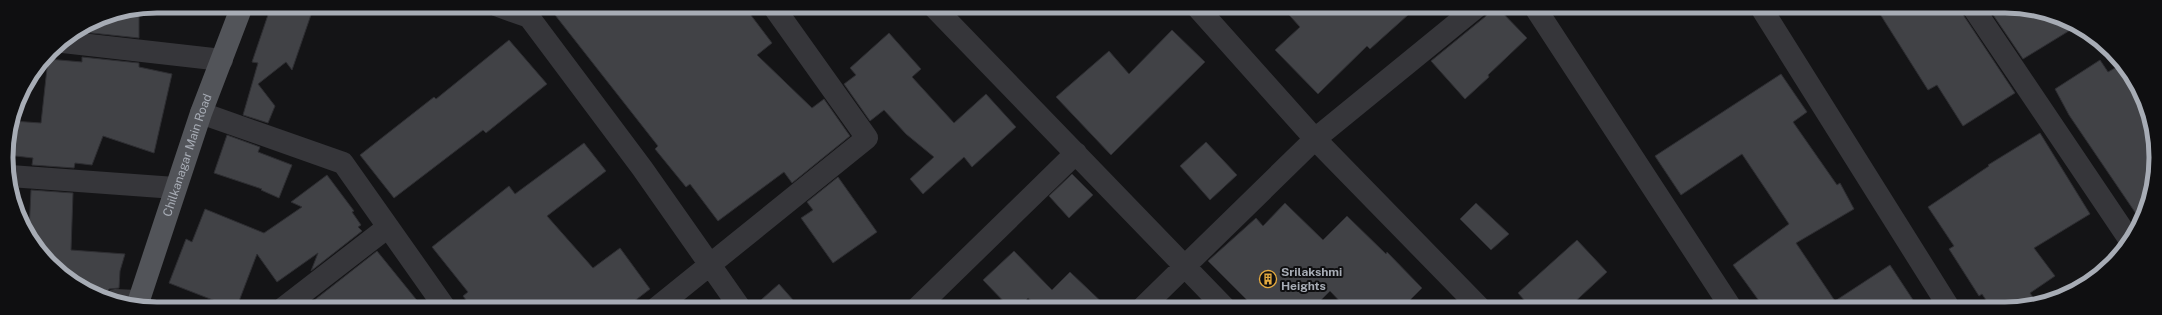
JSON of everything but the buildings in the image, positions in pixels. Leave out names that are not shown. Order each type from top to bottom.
[{"type":"main road","name":"Chilkanagar Main Road","points":[[138,301],[201,113],[239,13]]},
{"type":"street","points":[[518,13],[529,17],[642,168],[736,302]]},
{"type":"street","points":[[664,302],[867,138],[778,13]]},
{"type":"street","points":[[940,13],[1219,302]]},
{"type":"street","points":[[1202,13],[1315,139],[1474,302]]},
{"type":"street","points":[[1148,302],[1315,139],[1469,13]]},
{"type":"street","points":[[1539,13],[1727,302]]},
{"type":"street","points":[[1764,13],[1946,302]]},
{"type":"street","points":[[1977,13],[2127,235]]},
{"type":"street","points":[[70,43],[222,60]]},
{"type":"street","points":[[201,113],[343,163],[441,302]]},
{"type":"street","points":[[923,302],[1076,154]]},
{"type":"street","points":[[14,176],[175,188]]},
{"type":"street","points":[[291,302],[388,227]]},
{"type":"place","name":"Srilakshmi Heights","points":[[1268,279]]}]
